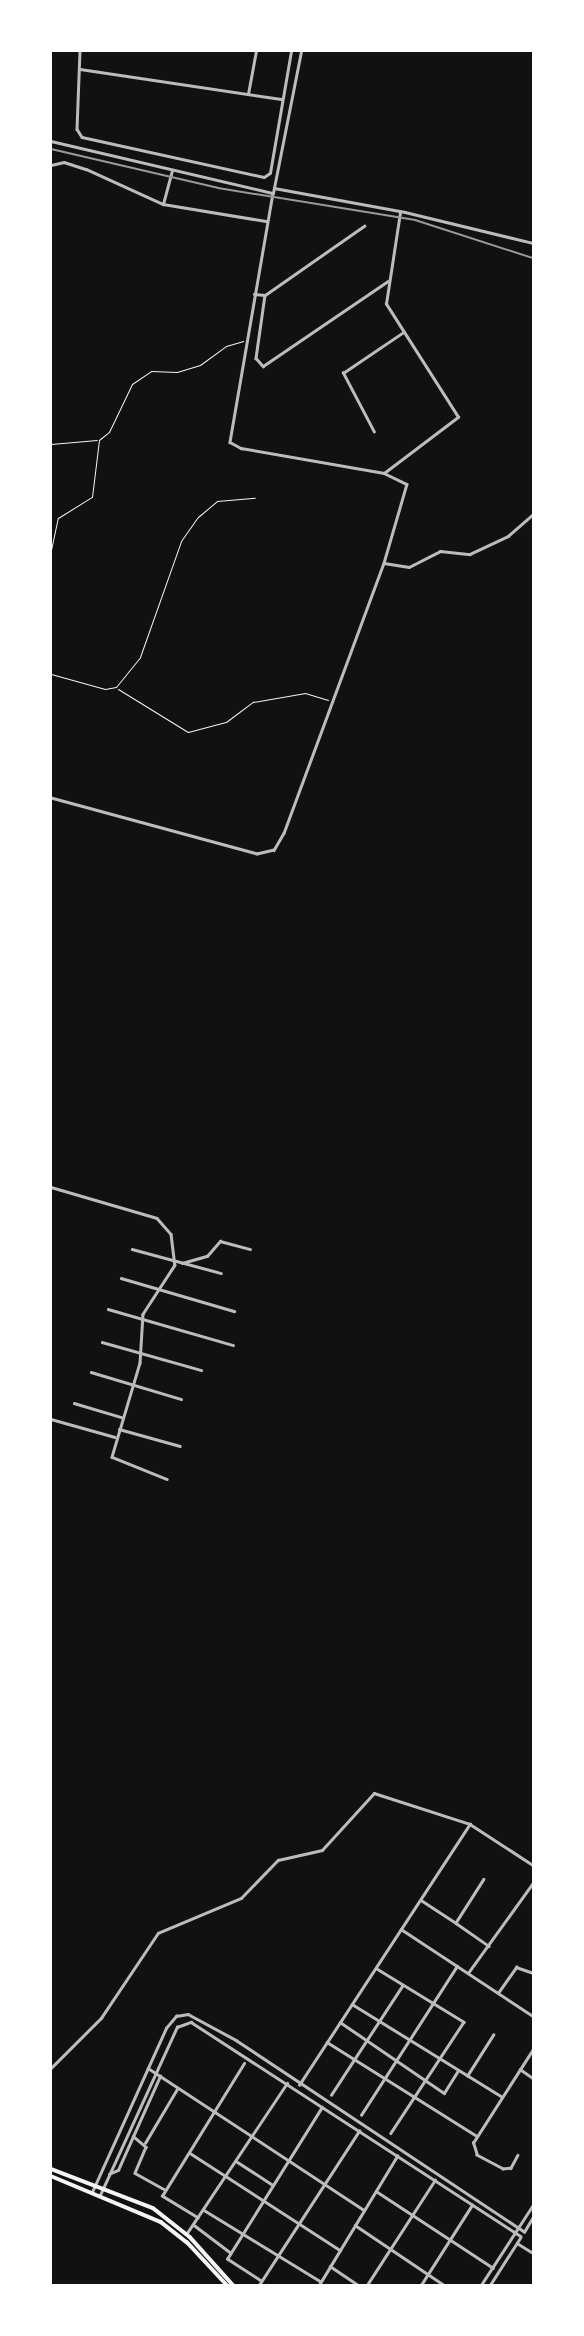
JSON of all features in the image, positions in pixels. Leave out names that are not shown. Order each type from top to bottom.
[{"type":"main road","points":[[51,2169],[148,2205],[187,2233],[233,2285]]},
{"type":"main road","points":[[51,2176],[170,2227],[227,2285]]},
{"type":"street","points":[[80,51],[76,129],[82,137],[264,177],[270,173],[291,51]]},
{"type":"street","points":[[248,94],[256,51]]},
{"type":"street","points":[[51,798],[267,853],[284,833],[384,563],[407,484],[384,473],[231,444],[229,429],[266,221],[301,51]]},
{"type":"street","points":[[80,69],[282,99]]},
{"type":"street","points":[[51,141],[173,170],[273,191],[400,212],[533,243]]},
{"type":"street","points":[[51,165],[64,162],[86,169],[163,205],[266,221]]},
{"type":"street","points":[[163,205],[173,170]]},
{"type":"street","points":[[384,473],[458,417],[386,304],[400,212]]},
{"type":"street","points":[[254,294],[265,295],[364,226]]},
{"type":"street","points":[[265,295],[256,358],[263,366],[388,281]]},
{"type":"street","points":[[374,432],[343,373],[402,333]]},
{"type":"street","points":[[384,563],[409,567],[440,551],[470,554],[508,536],[533,515]]},
{"type":"street","points":[[51,1187],[158,1218],[173,1240],[177,1263]]},
{"type":"street","points":[[167,1479],[113,1459],[118,1428],[135,1384],[142,1352],[142,1318],[177,1263],[207,1255],[220,1241],[250,1249]]},
{"type":"street","points":[[132,1249],[221,1273]]},
{"type":"street","points":[[121,1278],[234,1311]]},
{"type":"street","points":[[108,1309],[233,1345]]},
{"type":"street","points":[[102,1342],[201,1370]]},
{"type":"street","points":[[91,1372],[181,1399]]},
{"type":"street","points":[[74,1404],[121,1418]]},
{"type":"street","points":[[51,1419],[116,1437]]},
{"type":"street","points":[[118,1428],[180,1446]]},
{"type":"street","points":[[51,2068],[101,2018],[158,1933],[241,1898],[278,1860],[322,1850],[374,1793],[470,1824],[533,1865]]},
{"type":"street","points":[[296,2089],[470,1824]]},
{"type":"street","points":[[456,1923],[484,1879]]},
{"type":"street","points":[[468,1973],[533,1883]]},
{"type":"street","points":[[421,1900],[489,1947]]},
{"type":"street","points":[[401,1929],[533,2016]]},
{"type":"street","points":[[361,2115],[457,1966]]},
{"type":"street","points":[[498,1993],[516,1967],[533,1973]]},
{"type":"street","points":[[376,1968],[464,2022],[391,2133]]},
{"type":"street","points":[[331,2095],[403,1985]]},
{"type":"street","points":[[352,2004],[502,2097]]},
{"type":"street","points":[[184,2014],[185,2021]]},
{"type":"street","points":[[92,2192],[169,2023],[184,2014]]},
{"type":"street","points":[[184,2014],[236,2040],[524,2231]]},
{"type":"street","points":[[109,2174],[118,2170],[177,2027],[185,2021],[195,2023],[521,2236]]},
{"type":"street","points":[[340,2022],[444,2093],[458,2071]]},
{"type":"street","points":[[467,2076],[493,2035]]},
{"type":"street","points":[[327,2042],[477,2136]]},
{"type":"street","points":[[518,2155],[509,2169],[499,2168],[475,2152],[477,2136],[533,2049]]},
{"type":"street","points":[[198,2218],[163,2197],[165,2190],[244,2063]]},
{"type":"street","points":[[148,2068],[364,2210]]},
{"type":"street","points":[[520,2069],[533,2078]]},
{"type":"street","points":[[100,2195],[158,2075]]},
{"type":"street","points":[[187,2233],[287,2083]]},
{"type":"street","points":[[165,2190],[135,2173],[145,2143],[178,2088]]},
{"type":"street","points":[[261,2281],[228,2261],[322,2106]]},
{"type":"street","points":[[259,2285],[359,2131]]},
{"type":"street","points":[[133,2136],[145,2143]]},
{"type":"street","points":[[189,2152],[340,2250]]},
{"type":"street","points":[[204,2210],[279,2254],[320,2284],[397,2156]]},
{"type":"street","points":[[236,2161],[273,2185]]},
{"type":"street","points":[[367,2285],[435,2180]]},
{"type":"street","points":[[376,2191],[411,2217],[493,2268]]},
{"type":"street","points":[[421,2285],[472,2205]]},
{"type":"street","points":[[481,2285],[533,2205]]},
{"type":"street","points":[[489,2285],[533,2217]]},
{"type":"street","points":[[194,2225],[231,2253]]},
{"type":"street","points":[[355,2225],[444,2285]]},
{"type":"street","points":[[517,2243],[533,2253]]},
{"type":"street","points":[[330,2266],[358,2285]]},
{"type":"path","points":[[51,444],[99,440],[108,432],[132,384],[143,375],[200,365],[226,346],[245,341]]},
{"type":"path","points":[[51,550],[58,518],[92,497],[99,440]]},
{"type":"path","points":[[51,674],[104,690],[116,687],[140,657],[181,541],[198,517],[218,501],[255,498]]},
{"type":"path","points":[[116,687],[188,732],[226,722],[253,702],[305,693],[333,701]]},
{"type":"railway","points":[[51,149],[218,188],[415,220],[533,258]]}]
